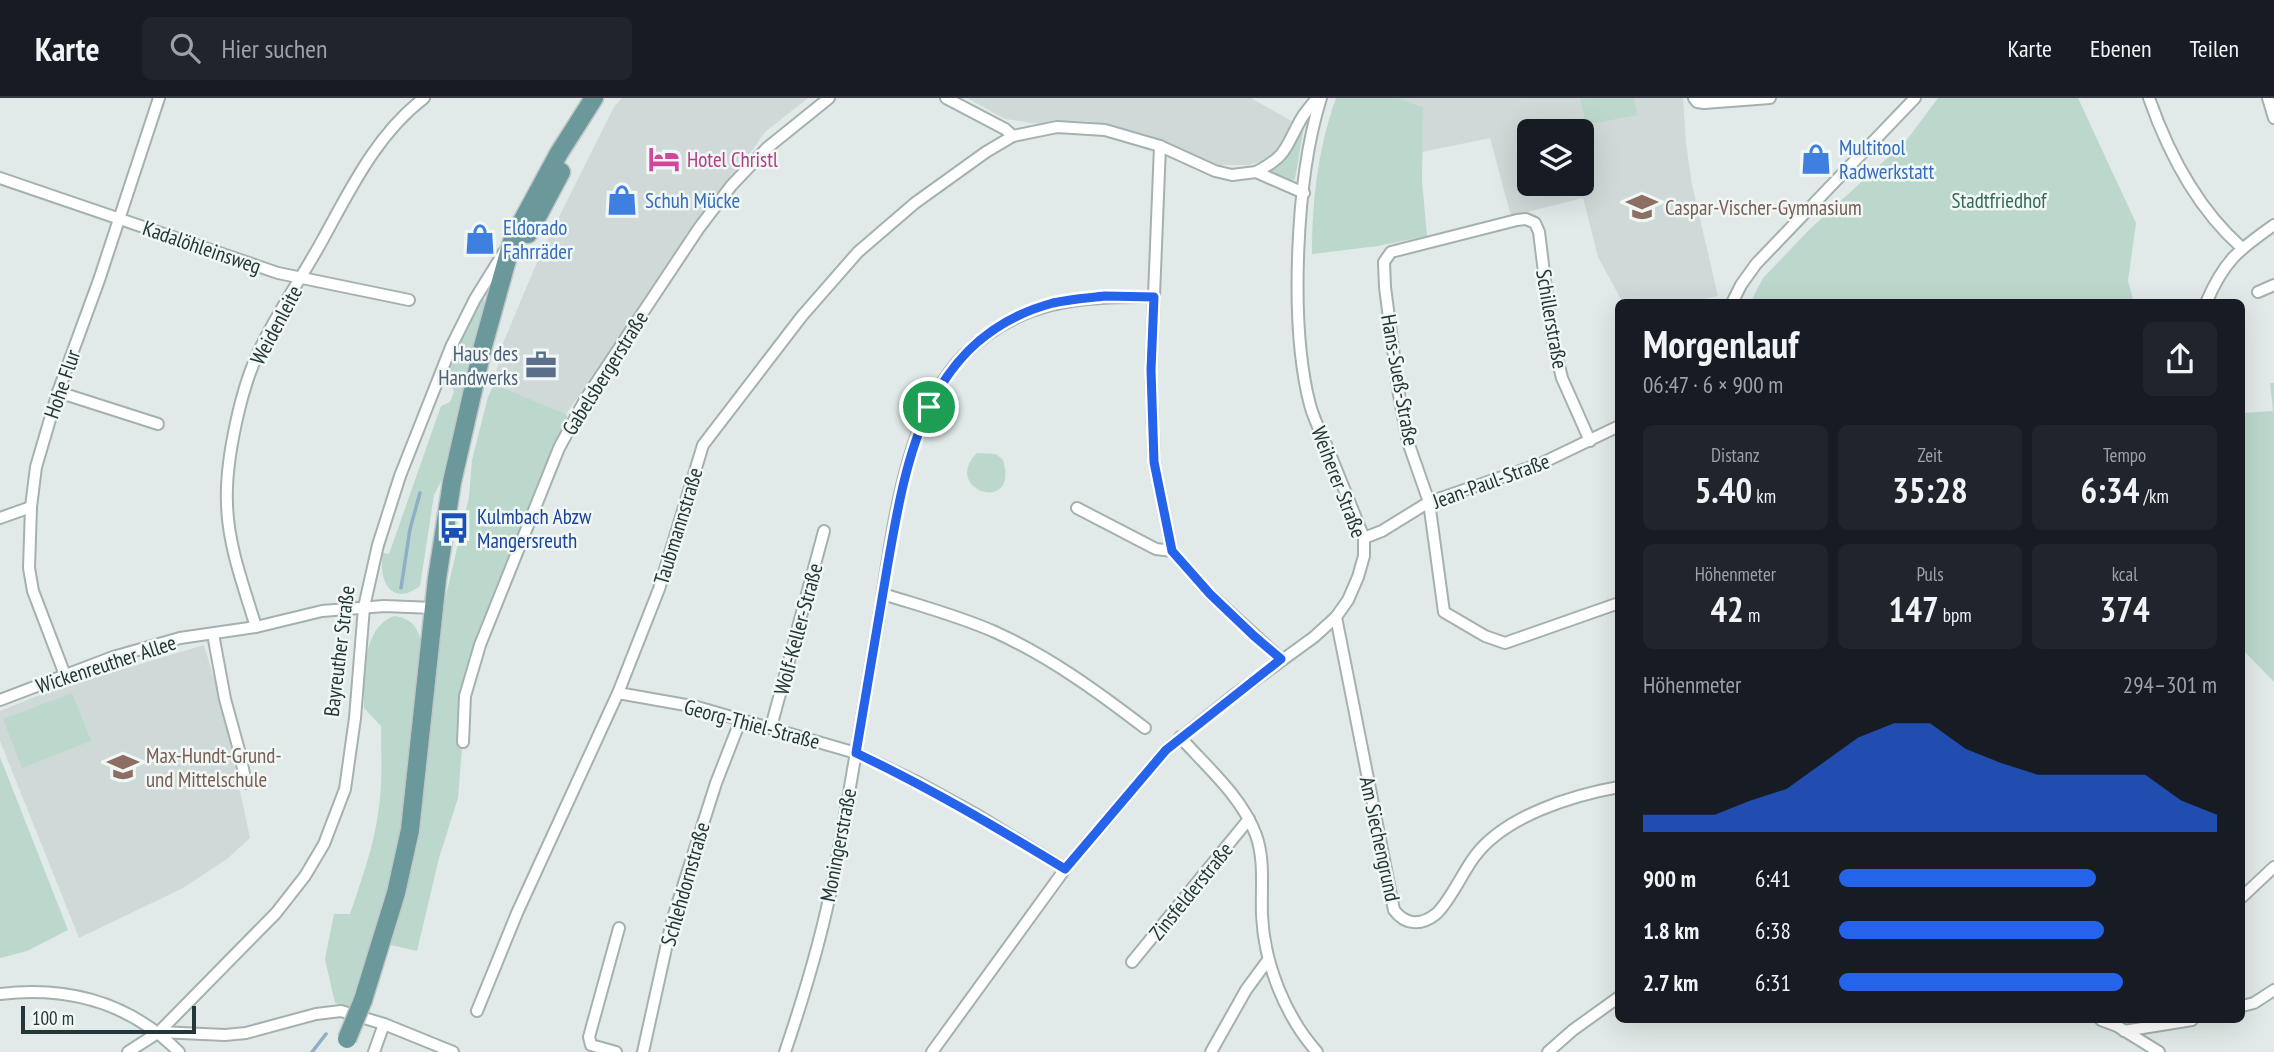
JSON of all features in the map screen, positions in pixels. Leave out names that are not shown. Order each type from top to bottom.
[{"type":"main road","name":"Bayreuther Straße","points":[[344,1046],[363,1000],[396,893],[410,830],[434,608],[452,482],[483,346],[513,238],[559,153],[594,98]]},
{"type":"main road","name":"Bayreuther Straße","points":[[502,280],[562,171],[608,98]]},
{"type":"street","name":"Hohe Flur","points":[[65,675],[33,591],[29,568],[31,507],[36,467],[58,392],[99,280],[159,98]]},
{"type":"street","name":"Weidenleite","points":[[256,627],[232,546],[226,502],[232,444],[242,398],[259,349],[360,172],[390,129],[424,98]]},
{"type":"street","name":"Gabelsbergerstraße","points":[[463,742],[465,696],[480,645],[559,448],[586,398],[699,228],[731,186],[767,148],[829,98]]},
{"type":"street","points":[[946,98],[1013,136],[1045,129],[1081,127],[1115,132],[1160,146],[1215,171],[1232,175],[1256,172],[1271,164],[1291,143],[1300,121],[1319,98]]},
{"type":"street","name":"Weiherer Straße","points":[[932,1052],[1065,869],[1139,780],[1181,737],[1336,617],[1348,600],[1358,577],[1364,556],[1364,538],[1311,408],[1305,380],[1298,270],[1307,153],[1319,98]]},
{"type":"street","points":[[1694,98],[1697,102],[1704,103],[1770,98]]},
{"type":"street","points":[[1734,299],[1756,264],[1915,98]]},
{"type":"street","points":[[2149,98],[2188,182],[2223,232],[2241,247]]},
{"type":"street","points":[[2268,98],[2274,118]]},
{"type":"street","name":"Taubmannstraße","points":[[477,1011],[517,913],[618,693],[659,589],[703,445],[802,316],[858,252],[915,203],[1013,136]]},
{"type":"street","points":[[1160,146],[1151,370],[1154,462],[1172,551],[1210,594],[1281,659]]},
{"type":"street","points":[[1256,172],[1304,193]]},
{"type":"street","name":"Kadalöhleinsweg","points":[[0,178],[278,274],[410,300]]},
{"type":"street","name":"Schillerstraße","points":[[1388,256],[1517,220],[1526,219],[1535,223],[1539,232],[1555,351],[1562,378],[1590,442]]},
{"type":"street","points":[[2208,299],[2228,261],[2241,247],[2274,225]]},
{"type":"street","name":"Bayreuther Straße","points":[[128,1052],[159,1032],[276,913],[305,876],[324,844],[345,789],[356,705],[364,607],[378,545],[400,476],[451,347],[475,299],[513,238]]},
{"type":"street","name":"Hans-Sueß-Straße","points":[[1388,256],[1384,262],[1385,287],[1399,395],[1408,442],[1429,502],[1444,612],[1485,636],[1505,643],[1615,604]]},
{"type":"street","points":[[2258,292],[2274,285]]},
{"type":"street","name":"Moningerstraße","points":[[785,1052],[833,881],[902,489],[922,419],[943,380],[964,355],[995,329],[1025,312],[1054,303],[1105,296],[1154,297]]},
{"type":"street","points":[[58,392],[158,424]]},
{"type":"street","name":"Jean-Paul-Straße","points":[[1364,538],[1382,531],[1429,502],[1540,464],[1615,428]]},
{"type":"street","points":[[0,518],[31,507]]},
{"type":"street","points":[[1077,508],[1156,549],[1172,551]]},
{"type":"street","name":"Wolf-Keller-Straße","points":[[771,727],[824,531]]},
{"type":"street","points":[[883,593],[957,617],[1017,643],[1080,678],[1145,728]]},
{"type":"street","name":"Wickenreuther Allee","points":[[0,701],[153,644],[256,627],[322,611],[364,607],[434,608]]},
{"type":"street","name":"Am Siechengrund","points":[[1336,617],[1394,910],[1401,920],[1411,922],[1436,913],[1477,853],[1503,831],[1524,818],[1586,793],[1615,788]]},
{"type":"street","points":[[213,634],[225,699],[246,783]]},
{"type":"street","name":"Georg-Thiel-Straße","points":[[618,693],[697,707],[856,753],[977,815],[1065,869]]},
{"type":"street","name":"Schlehdornstraße","points":[[643,1052],[672,921],[716,783],[741,719]]},
{"type":"street","points":[[1181,737],[1234,796],[1250,819],[1261,853],[1262,918],[1268,960],[1291,1013],[1317,1052]]},
{"type":"street","name":"Zinsfelderstraße","points":[[1132,962],[1250,819]]},
{"type":"street","points":[[2245,894],[2274,867]]},
{"type":"street","points":[[616,1052],[591,1045],[589,1037],[619,928]]},
{"type":"street","points":[[1211,1052],[1246,990],[1268,960]]},
{"type":"street","points":[[2245,1005],[2254,1003],[2274,990]]},
{"type":"street","points":[[0,994],[24,991],[85,997],[118,1010],[159,1032],[179,1052]]},
{"type":"street","points":[[1548,1052],[1615,1000]]},
{"type":"street","points":[[159,1032],[225,1035],[246,1033],[316,1014],[341,1011],[384,1024],[453,1052]]},
{"type":"street","points":[[2111,1024],[2131,1023]]},
{"type":"street","points":[[374,1052],[384,1024]]},
{"type":"street","points":[[2111,1024],[2160,1052]]},
{"type":"shaded area","points":[[622,98],[808,98],[765,132],[566,414],[494,384],[501,348],[540,255],[614,107]]},
{"type":"shaded area","points":[[967,98],[1251,98],[1295,123],[1279,149],[1268,160],[1248,165],[1219,165],[1153,138],[1087,121],[1040,124],[1005,119]]},
{"type":"shaded area","name":"Caspar-Vischer-Gymnasium","points":[[1398,98],[1683,98],[1692,185],[1718,296],[1703,299],[1621,299],[1598,257],[1583,198],[1511,216],[1490,138],[1422,152],[1423,107]]},
{"type":"shaded area","name":"Max-Hundt-Grund- und Mittelschule","points":[[204,645],[222,706],[250,838],[227,859],[183,888],[79,938],[0,741],[0,711],[47,692]]},
{"type":"green space","points":[[1336,98],[1398,98],[1423,107],[1422,181],[1427,236],[1378,246],[1312,254],[1317,175]]},
{"type":"green space","points":[[1580,98],[1634,98],[1637,115],[1594,123],[1594,119],[1585,119]]},
{"type":"green space","name":"Stadtfriedhof","points":[[1938,98],[2078,98],[2136,223],[2128,281],[2133,299],[1752,299],[1763,278],[1810,229],[1906,141]]},
{"type":"green space","points":[[1304,126],[1295,179],[1291,182],[1268,173]]},
{"type":"green space","points":[[484,298],[485,305],[446,472],[434,495],[420,586],[410,592],[394,592],[385,581],[383,553],[389,554],[441,406],[450,402],[454,392],[447,375],[457,344],[480,300]]},
{"type":"green space","points":[[2270,383],[2274,383],[2274,682],[2245,652],[2245,413],[2273,411]]},
{"type":"green space","points":[[494,384],[566,414],[570,427],[467,684],[458,798],[439,858],[417,951],[382,943],[396,893],[434,608],[444,604],[469,497],[472,460],[488,397]]},
{"type":"green space","points":[[977,453],[996,454],[1003,460],[1005,477],[1001,488],[992,492],[973,486],[968,478],[968,466]]},
{"type":"green space","points":[[394,616],[406,619],[414,625],[422,646],[406,804],[371,960],[353,1009],[335,1003],[325,959],[334,914],[350,914],[376,827],[380,803],[381,726],[364,708],[365,669],[375,631],[383,622]]},
{"type":"green space","points":[[72,693],[91,741],[22,768],[3,719]]},
{"type":"green space","points":[[0,757],[68,930],[27,951],[0,958]]},
{"type":"waterway","points":[[401,588],[410,529],[420,493]]},
{"type":"waterway","points":[[312,1052],[326,1034]]},
{"type":"place","name":"Hotel Christl","points":[[664,159]]},
{"type":"place","name":"Multitool Radwerkstatt","points":[[1816,159]]},
{"type":"place","name":"Schuh Mücke","points":[[622,200]]},
{"type":"place","name":"Caspar-Vischer-Gymnasium","points":[[1642,207]]},
{"type":"place","name":"Eldorado Fahrräder","points":[[480,239]]},
{"type":"place","name":"Haus des Handwerks","points":[[541,365]]},
{"type":"place","name":"Kulmbach Abzw Mangersreuth","points":[[454,528]]},
{"type":"place","name":"Max-Hundt-Grund- und Mittelschule","points":[[123,767]]},
{"type":"route","points":[[1105,296],[1154,297],[1151,370],[1154,462],[1172,551],[1210,594],[1281,659],[1166,750],[1065,869],[977,815],[856,753],[902,489],[922,419],[929,407],[943,380],[964,355],[995,329],[1025,312],[1075,299],[1105,296]]}]
